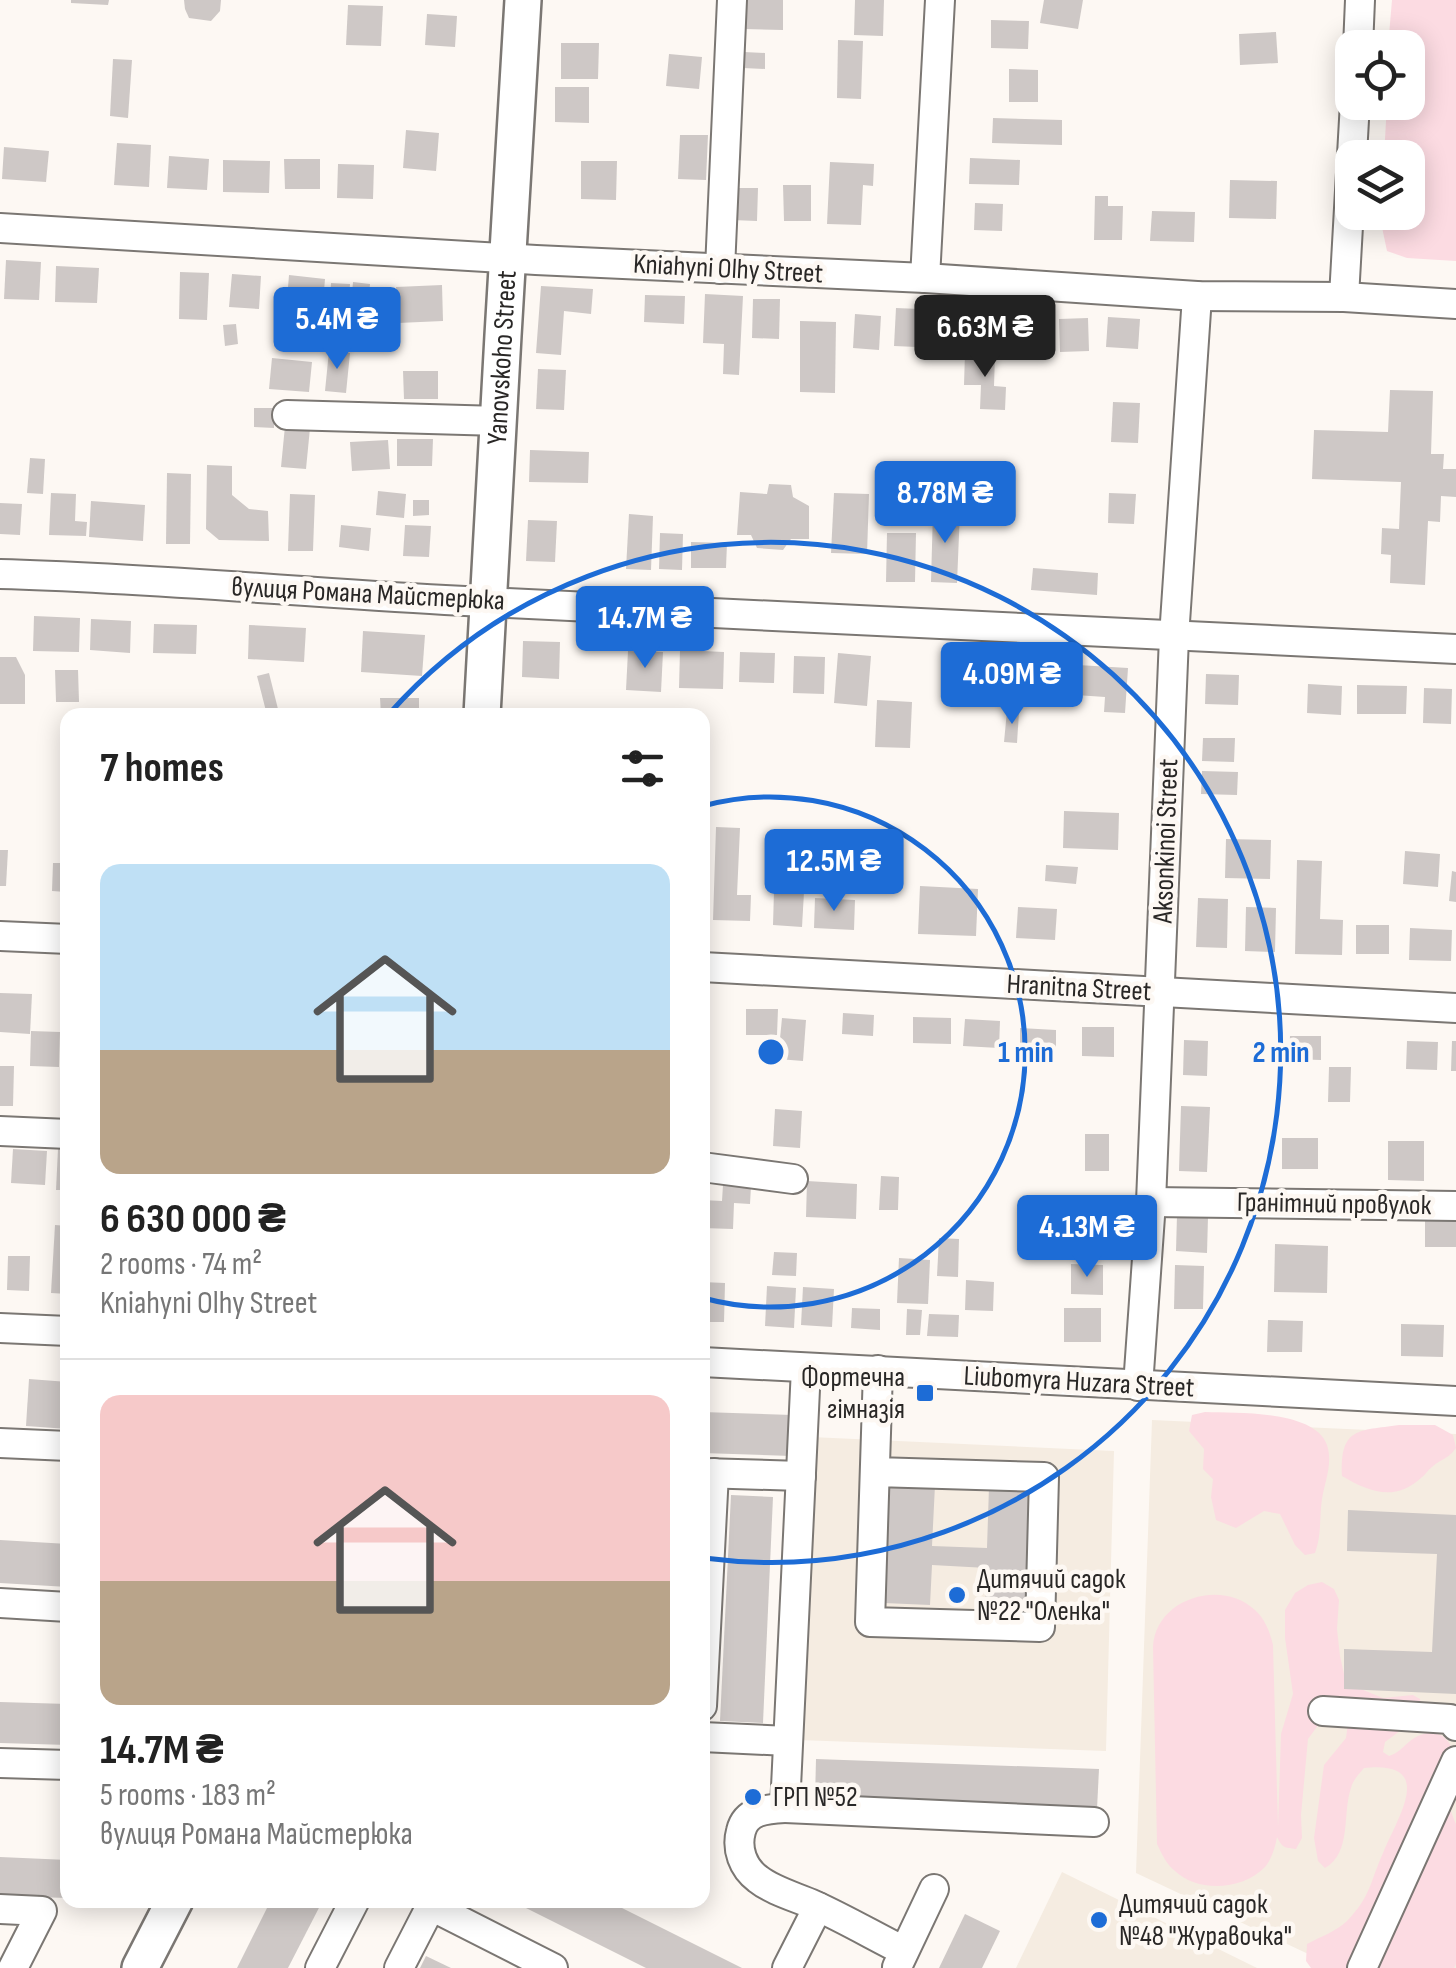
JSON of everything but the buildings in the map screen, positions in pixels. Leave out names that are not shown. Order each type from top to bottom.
[{"type":"main road","name":"Yanovskoho Street","points":[[482,708],[523,0]]},
{"type":"main road","points":[[140,1968],[170,1908]]},
{"type":"street","points":[[720,269],[732,0]]},
{"type":"street","points":[[925,278],[940,0]]},
{"type":"street","points":[[1359,30],[1360,0]]},
{"type":"street","points":[[1344,297],[1354,120]]},
{"type":"street","name":"Kniahyni Olhy Street","points":[[0,228],[1197,296],[1344,297],[1456,304]]},
{"type":"street","name":"Aksonkinoi Street","points":[[1138,1386],[1152,1202],[1174,637],[1197,296]]},
{"type":"street","points":[[287,415],[500,421]]},
{"type":"street","name":"вулиця Романа Майстерюка","points":[[0,574],[1174,637],[1456,648]]},
{"type":"street","points":[[0,936],[60,939]]},
{"type":"street","name":"Hranitna Street","points":[[710,967],[1456,1008]]},
{"type":"street","points":[[0,1131],[60,1134]]},
{"type":"street","points":[[710,1169],[792,1179]]},
{"type":"street","name":"Гранітний провулок","points":[[1152,1202],[1456,1206]]},
{"type":"street","points":[[0,1328],[60,1330]]},
{"type":"street","name":"Liubomyra Huzara Street","points":[[710,1362],[1456,1402]]},
{"type":"street","points":[[785,1808],[806,1368]]},
{"type":"street","points":[[875,1472],[1044,1477],[1040,1627],[870,1622],[878,1370]]},
{"type":"street","points":[[0,1443],[60,1446]]},
{"type":"street","points":[[710,1473],[801,1476]]},
{"type":"street","points":[[0,1604],[60,1607]]},
{"type":"street","points":[[1323,1711],[1450,1720],[1456,1726]]},
{"type":"street","points":[[710,1737],[788,1741]]},
{"type":"street","points":[[1362,1968],[1456,1761]]},
{"type":"street","points":[[0,1763],[60,1765]]},
{"type":"street","points":[[934,1889],[900,1959],[818,1907],[760,1881],[740,1853],[739,1836],[754,1813],[785,1808],[1094,1822]]},
{"type":"street","points":[[787,1968],[818,1907]]},
{"type":"street","points":[[320,1968],[351,1908]]},
{"type":"street","points":[[398,1968],[429,1908]]},
{"type":"street","points":[[441,1908],[554,1968]]},
{"type":"street","points":[[0,1910],[42,1911],[13,1968]]},
{"type":"shaded area","points":[[1392,0],[1456,0],[1456,261],[1407,258],[1387,251],[1383,230],[1425,230],[1425,140],[1385,140],[1386,120],[1425,120],[1425,30],[1389,30]]},
{"type":"shaded area","points":[[1205,1412],[1292,1419],[1320,1434],[1329,1458],[1315,1553],[1305,1555],[1295,1545],[1280,1514],[1264,1511],[1236,1528],[1216,1520],[1211,1497],[1213,1479],[1203,1469],[1204,1449],[1189,1431],[1192,1415]]},
{"type":"shaded area","points":[[1152,1420],[1456,1434],[1456,1968],[1338,1968],[1136,1873]]},
{"type":"shaded area","points":[[1399,1425],[1435,1425],[1453,1435],[1456,1448],[1401,1490],[1372,1490],[1342,1476],[1344,1448],[1354,1434]]},
{"type":"shaded area","name":"Дитячий садок №22 \"Оленка\"","points":[[811,1437],[1114,1451],[1106,1751],[798,1740]]},
{"type":"shaded area","points":[[1322,1582],[1334,1589],[1339,1600],[1337,1629],[1346,1683],[1383,1698],[1413,1695],[1420,1699],[1422,1708],[1416,1719],[1385,1742],[1383,1752],[1394,1754],[1428,1733],[1444,1737],[1453,1751],[1455,1766],[1448,1791],[1456,1824],[1454,1968],[1311,1968],[1306,1961],[1307,1944],[1343,1925],[1361,1904],[1406,1794],[1406,1782],[1400,1773],[1387,1768],[1364,1768],[1348,1798],[1339,1853],[1325,1868],[1318,1861],[1314,1838],[1324,1765],[1346,1738],[1348,1723],[1322,1720],[1308,1739],[1302,1838],[1296,1849],[1284,1846],[1277,1837],[1270,1860],[1256,1875],[1220,1886],[1196,1883],[1172,1868],[1157,1844],[1153,1647],[1165,1616],[1192,1599],[1225,1596],[1241,1600],[1255,1610],[1269,1631],[1273,1645],[1278,1827],[1281,1734],[1293,1694],[1285,1610],[1295,1593]]},
{"type":"shaded area","name":"Дитячий садок №48 \"Журавочка\"","points":[[1062,1872],[1257,1968],[1016,1968]]},
{"type":"place","name":"Фортечна гімназія","points":[[925,1393]]},
{"type":"place","name":"Дитячий садок №22 \"Оленка\"","points":[[957,1595]]},
{"type":"place","name":"ГРП №52","points":[[753,1797]]},
{"type":"place","name":"Дитячий садок №48 \"Журавочка\"","points":[[1099,1920]]}]
